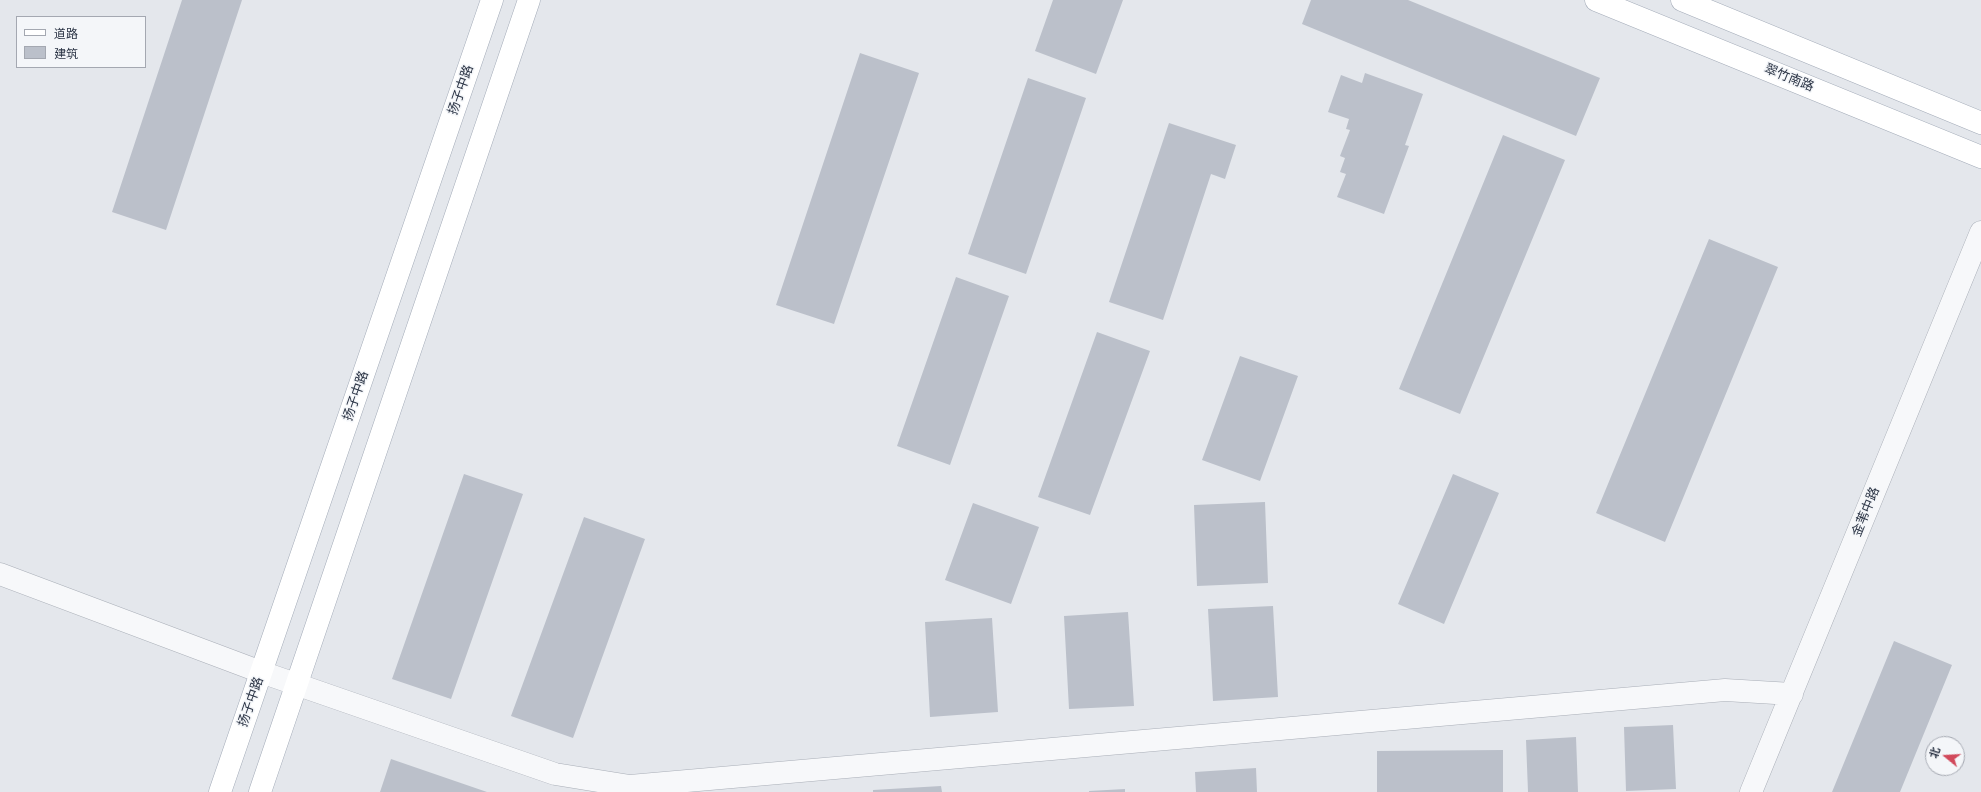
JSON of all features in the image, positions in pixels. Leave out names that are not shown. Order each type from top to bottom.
[{"type":"main road","name":"扬子中路","points":[[220,792],[492,0]]},
{"type":"main road","points":[[260,792],[529,0]]},
{"type":"main road","name":"翠竹南路","points":[[1596,0],[1981,156]]},
{"type":"main road","points":[[1682,0],[1981,123]]},
{"type":"street","name":"金苇中路","points":[[1751,792],[1981,232]]},
{"type":"street","points":[[0,574],[261,672],[555,774],[630,786],[1726,690],[1792,694]]},
{"type":"building","points":[[182,0],[242,0],[166,230],[112,212]]},
{"type":"building","points":[[1053,0],[1123,0],[1096,74],[1035,51]]},
{"type":"building","points":[[1311,0],[1408,0],[1600,78],[1576,136],[1302,24]]},
{"type":"building","points":[[860,53],[919,73],[834,324],[776,305]]},
{"type":"building","points":[[1365,73],[1423,94],[1405,145],[1409,146],[1384,214],[1337,197],[1346,174],[1340,172],[1345,158],[1340,156],[1350,130],[1346,129],[1349,119],[1328,112],[1341,75],[1362,83]]},
{"type":"building","points":[[1028,78],[1086,98],[1026,274],[968,254]]},
{"type":"building","points":[[1169,123],[1236,145],[1225,179],[1211,174],[1163,320],[1109,302]]},
{"type":"building","points":[[1503,135],[1565,160],[1460,414],[1399,389]]},
{"type":"building","points":[[1709,239],[1778,267],[1665,542],[1596,513]]},
{"type":"building","points":[[956,277],[1009,296],[950,465],[897,446]]},
{"type":"building","points":[[1097,332],[1150,351],[1090,515],[1038,497]]},
{"type":"building","points":[[1240,356],[1298,376],[1260,481],[1202,460]]},
{"type":"building","points":[[464,474],[523,494],[451,699],[392,679]]},
{"type":"building","points":[[1453,474],[1499,493],[1444,624],[1398,604]]},
{"type":"building","points":[[1265,502],[1268,583],[1197,586],[1194,505]]},
{"type":"building","points":[[973,503],[1039,527],[1011,604],[945,580]]},
{"type":"building","points":[[584,517],[645,539],[573,738],[511,716]]},
{"type":"building","points":[[1273,606],[1278,697],[1213,701],[1208,609]]},
{"type":"building","points":[[1128,612],[1134,706],[1069,709],[1064,616]]},
{"type":"building","points":[[992,618],[998,712],[930,717],[925,622]]},
{"type":"building","points":[[1894,641],[1952,665],[1900,792],[1832,792]]},
{"type":"building","points":[[1673,725],[1676,789],[1626,791],[1624,727]]},
{"type":"building","points":[[1576,737],[1578,792],[1528,792],[1526,740]]},
{"type":"building","points":[[1503,750],[1503,792],[1377,792],[1377,751]]},
{"type":"building","points":[[391,759],[487,792],[380,792]]},
{"type":"building","points":[[1256,768],[1257,792],[1196,792],[1195,772]]},
{"type":"building","points":[[941,786],[942,792],[873,792],[873,790]]},
{"type":"building","points":[[1125,789],[1125,792],[1089,792],[1089,791]]}]
